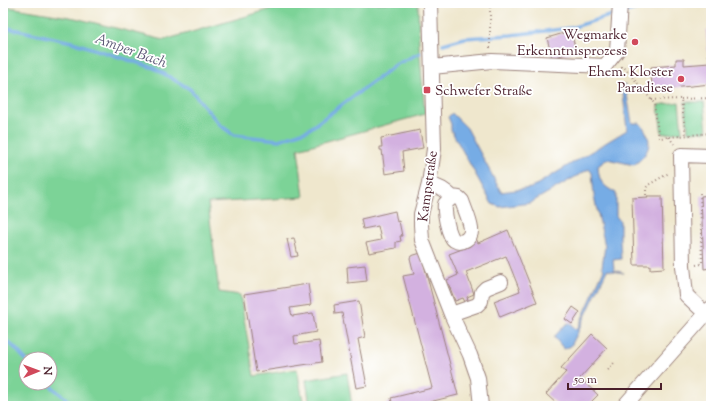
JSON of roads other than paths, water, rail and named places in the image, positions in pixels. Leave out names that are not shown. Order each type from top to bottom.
[{"type":"street","name":"Kampstraße","points":[[430,3],[434,149],[429,184],[421,214],[422,240],[451,314],[470,355],[478,378],[481,406]]},
{"type":"street","points":[[432,67],[492,61],[605,66],[617,51],[620,3]]},
{"type":"street","points":[[624,406],[709,311],[686,295],[683,266],[681,155],[711,156]]},
{"type":"street","points":[[429,184],[438,186],[452,196]]},
{"type":"street","points":[[451,314],[477,305],[481,301],[482,292],[486,288],[501,282]]},
{"type":"water","points":[[625,84],[632,123],[640,123],[649,140],[649,146],[644,155],[634,165],[607,159],[598,166],[599,176],[604,185],[616,193],[616,216],[620,221],[621,259],[613,260],[614,270],[624,273],[607,270],[571,346],[564,349],[554,337],[565,325],[569,323],[577,330],[604,269],[602,267],[605,246],[594,196],[592,173],[589,169],[530,203],[500,207],[492,204],[451,130],[451,124],[448,117],[452,113],[467,128],[501,192],[531,188],[627,130],[622,85]]},
{"type":"waterway","name":"Amper Bach","points":[[625,12],[657,3]]},
{"type":"waterway","name":"Amper Bach","points":[[443,44],[465,38],[511,35],[571,28],[615,14]]},
{"type":"waterway","name":"Amper Bach","points":[[3,27],[72,42],[154,68],[190,89],[220,125],[234,135],[279,140],[308,130],[397,64],[420,53]]},
{"type":"waterway","points":[[3,338],[18,351]]},
{"type":"waterway","points":[[57,391],[75,406]]},
{"type":"place","name":"Wegmarke Erkenntnisprozess","points":[[635,42]]},
{"type":"place","name":"Ehem. Kloster Paradiese","points":[[681,79]]},
{"type":"place","name":"Schwefer Straße","points":[[427,90]]}]
